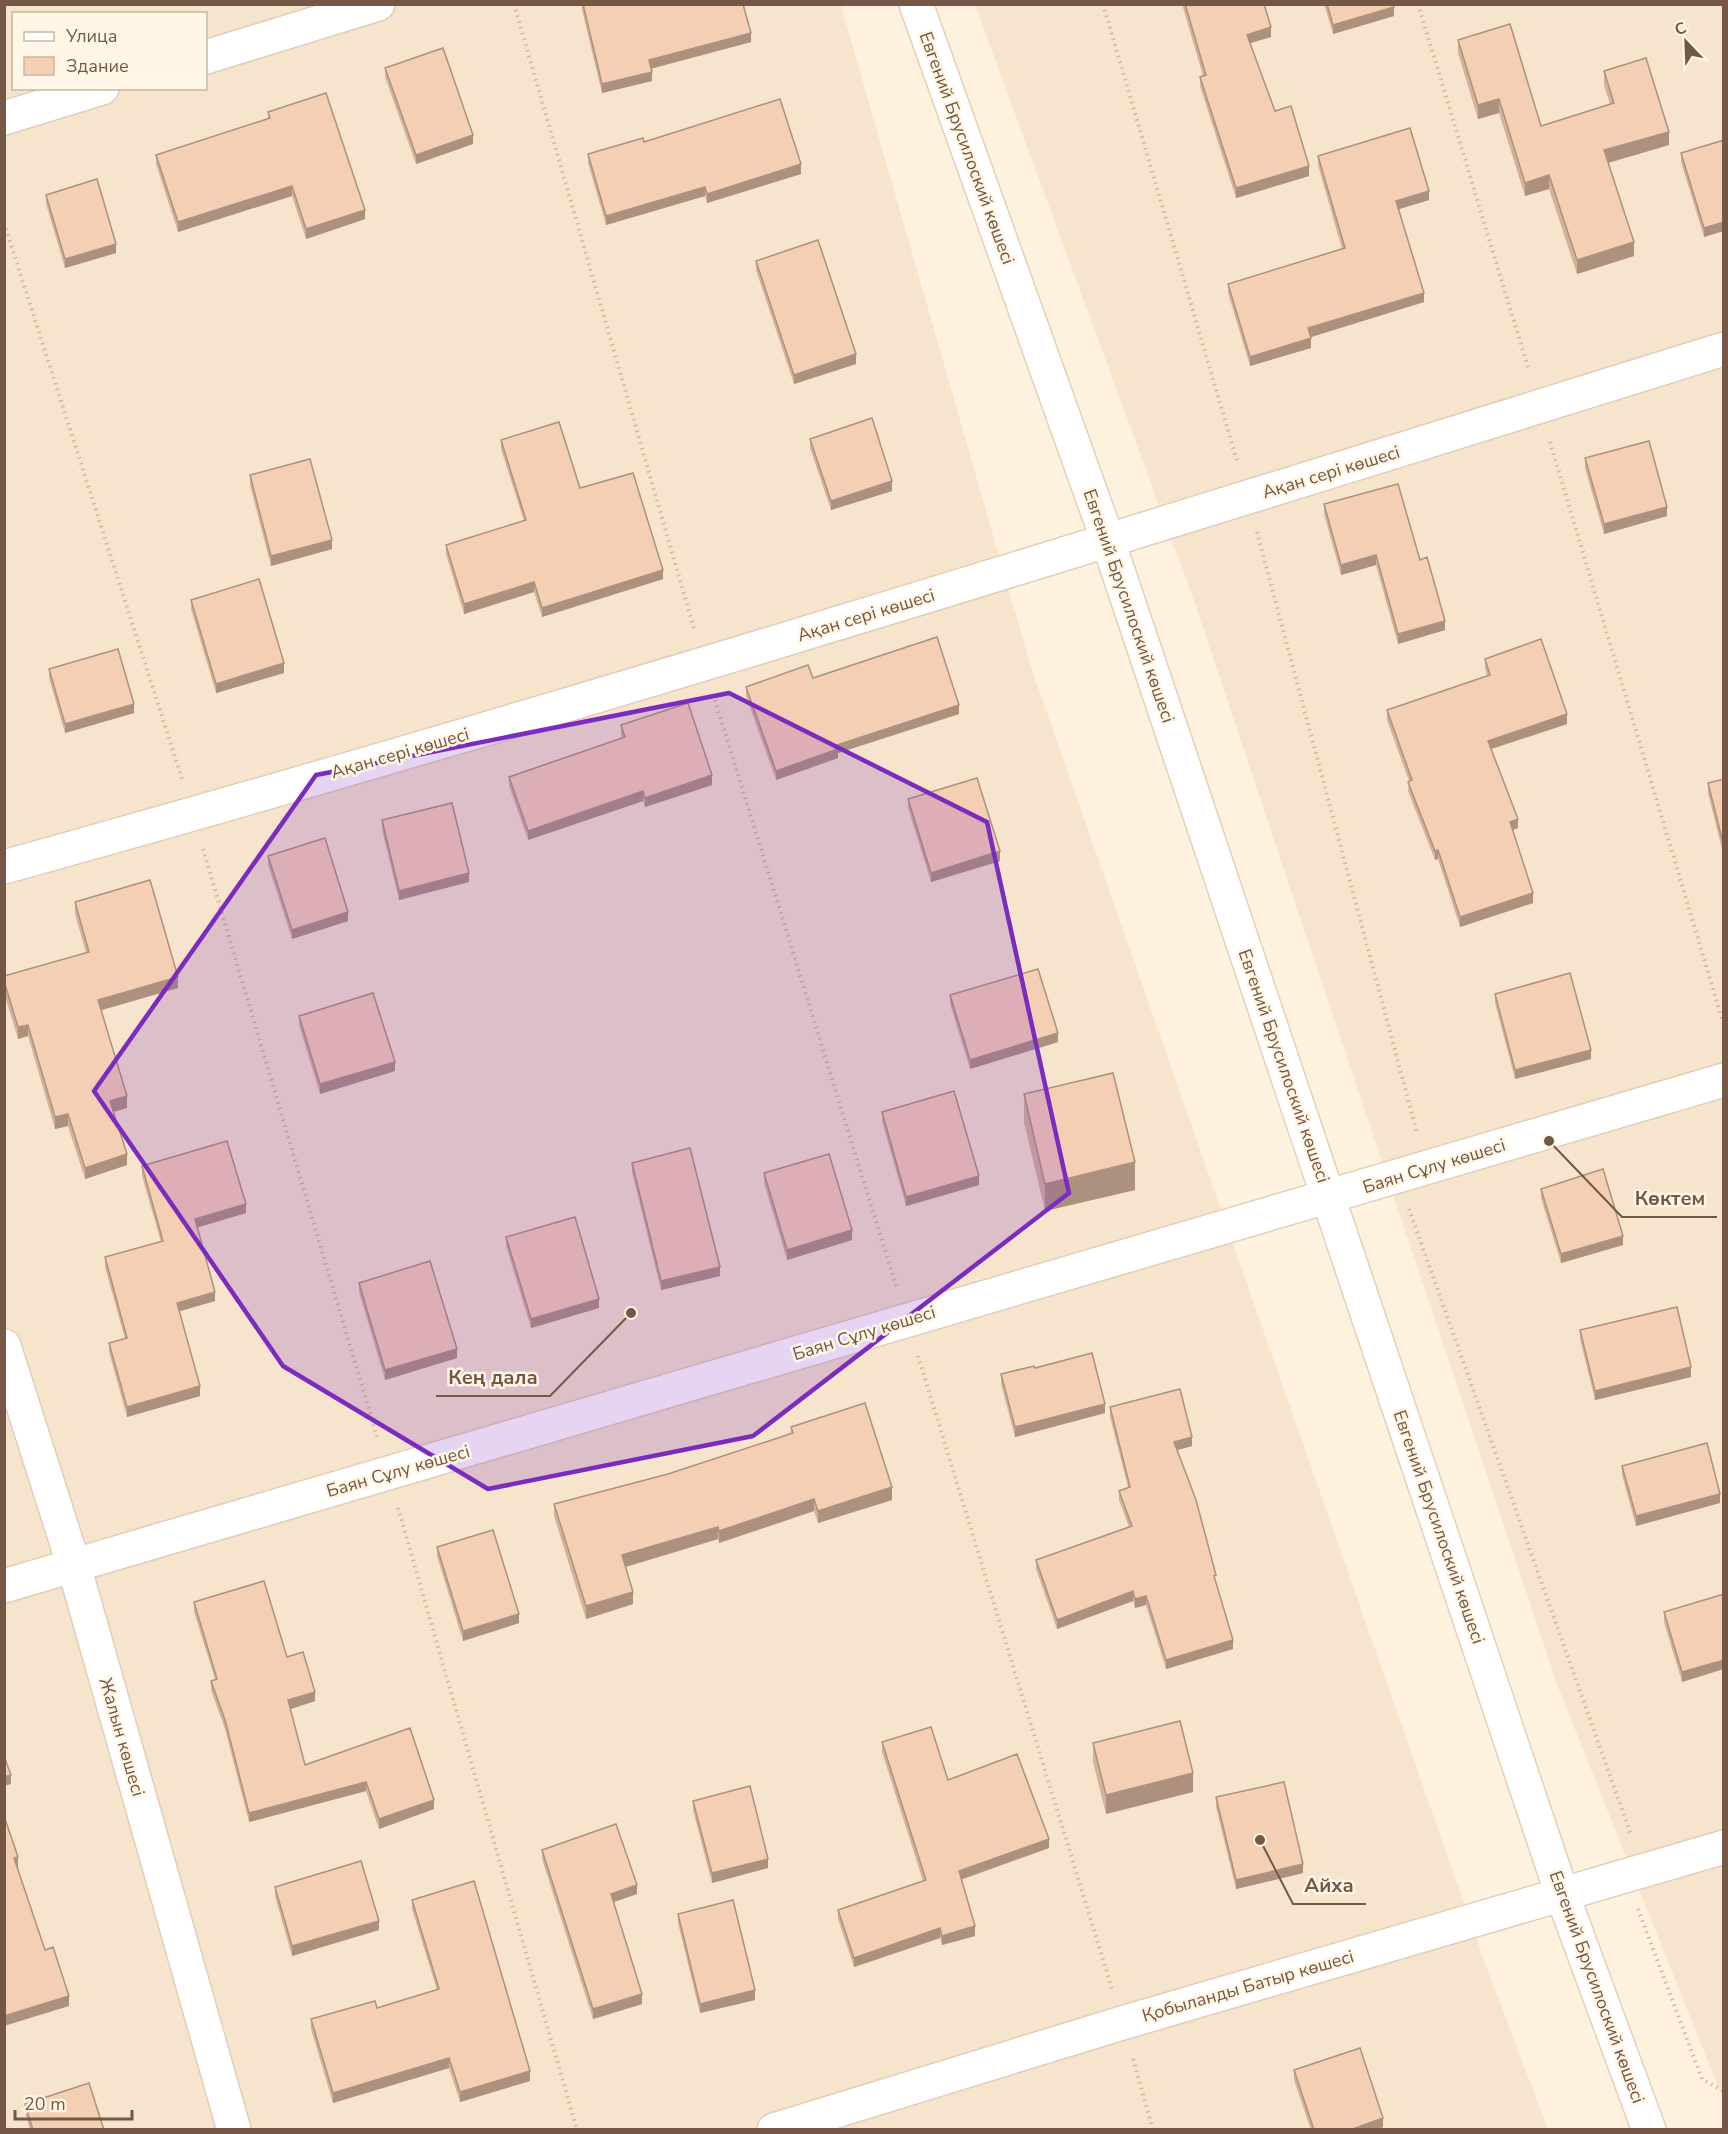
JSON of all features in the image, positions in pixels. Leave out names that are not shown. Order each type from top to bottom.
[{"type":"street","points":[[207,57],[378,4]]},
{"type":"street","name":"Евгений Брусилоский көшесі","points":[[916,4],[1108,541],[1562,1894],[1649,2130]]},
{"type":"street","points":[[4,118],[95,90]]},
{"type":"street","name":"Ақан сері көшесі","points":[[4,867],[704,664],[1724,350]]},
{"type":"street","name":"Баян Сұлу көшесі","points":[[4,1586],[1724,1080]]},
{"type":"street","name":"Жалын көшесі","points":[[4,1346],[74,1566],[234,2130]]},
{"type":"street","name":"Қобыланды Батыр көшесі","points":[[774,2130],[1122,2023],[1724,1847]]},
{"type":"path","points":[[514,4],[704,664],[1153,2130]]},
{"type":"path","points":[[1103,4],[1248,498],[1418,1134],[1397,1176],[1631,1835],[1625,1876],[1702,2079],[1724,2091]]},
{"type":"path","points":[[1418,4],[1724,1026]]},
{"type":"path","points":[[388,1474],[578,2130]]},
{"type":"highlighted area","points":[[729,693],[987,822],[1069,1193],[753,1436],[488,1489],[283,1366],[94,1091],[316,775]]},
{"type":"shaded area","points":[[5,5],[841,5],[1030,664],[1485,1963],[1548,2129],[5,2130]]},
{"type":"shaded area","points":[[975,5],[1723,5],[1723,2099],[1558,1687],[1192,595]]},
{"type":"building","points":[[583,4],[743,4],[751,33],[649,60],[652,72],[602,84]]},
{"type":"building","points":[[1185,4],[1264,4],[1271,27],[1247,35],[1275,111],[1291,106],[1309,166],[1236,188],[1200,77],[1206,75]]},
{"type":"building","points":[[1327,4],[1393,4],[1394,7],[1333,25]]},
{"type":"building","points":[[1510,24],[1541,126],[1614,103],[1604,71],[1646,58],[1669,132],[1604,150],[1634,242],[1577,260],[1549,175],[1525,183],[1499,99],[1478,105],[1458,40]]},
{"type":"building","points":[[443,48],[473,135],[416,155],[385,68]]},
{"type":"building","points":[[326,93],[365,210],[306,229],[292,186],[178,222],[156,155],[270,118],[268,112]]},
{"type":"building","points":[[780,99],[801,164],[707,194],[705,187],[606,216],[588,154],[643,138],[644,142]]},
{"type":"building","points":[[1410,128],[1429,191],[1396,201],[1424,293],[1308,328],[1311,338],[1250,357],[1228,284],[1345,248],[1318,156]]},
{"type":"building","points":[[1724,140],[1724,222],[1704,228],[1681,153]]},
{"type":"building","points":[[97,179],[116,244],[65,259],[46,195]]},
{"type":"building","points":[[818,240],[856,354],[794,375],[756,261]]},
{"type":"building","points":[[872,418],[892,481],[831,501],[810,439]]},
{"type":"building","points":[[559,422],[580,488],[633,473],[663,570],[542,608],[534,582],[464,604],[446,545],[526,520],[501,440]]},
{"type":"building","points":[[1649,441],[1667,507],[1604,524],[1585,458]]},
{"type":"building","points":[[310,459],[332,540],[271,556],[250,475]]},
{"type":"building","points":[[1398,484],[1420,560],[1427,557],[1445,621],[1398,634],[1376,555],[1341,565],[1324,504]]},
{"type":"building","points":[[259,579],[284,663],[216,684],[191,600]]},
{"type":"building","points":[[937,637],[959,705],[837,745],[838,749],[776,771],[746,687],[808,665],[813,678]]},
{"type":"building","points":[[1541,639],[1567,714],[1488,741],[1518,819],[1510,822],[1533,893],[1460,917],[1438,850],[1435,851],[1408,782],[1412,780],[1387,710],[1490,675],[1485,659]]},
{"type":"building","points":[[118,649],[134,704],[65,724],[49,669]]},
{"type":"building","points":[[688,703],[712,775],[645,798],[643,791],[528,831],[509,777],[625,737],[621,725]]},
{"type":"building","points":[[977,778],[1000,851],[931,873],[908,799]]},
{"type":"building","points":[[1724,779],[1724,839],[1722,839],[1708,783]]},
{"type":"building","points":[[452,803],[469,873],[399,891],[382,820]]},
{"type":"building","points":[[325,838],[348,912],[292,930],[268,856]]},
{"type":"building","points":[[150,880],[178,977],[98,1000],[127,1096],[110,1101],[127,1154],[85,1168],[68,1114],[55,1117],[28,1025],[18,1027],[4,976],[89,952],[75,902]]},
{"type":"building","points":[[1038,969],[1058,1033],[970,1060],[950,995]]},
{"type":"building","points":[[1570,973],[1591,1050],[1515,1070],[1495,994]]},
{"type":"building","points":[[373,993],[395,1062],[320,1084],[299,1016]]},
{"type":"building","points":[[1113,1073],[1135,1162],[1045,1184],[1024,1094]]},
{"type":"building","points":[[954,1091],[979,1176],[906,1197],[882,1112]]},
{"type":"building","points":[[227,1141],[246,1204],[195,1219],[215,1292],[177,1303],[200,1386],[127,1407],[109,1343],[127,1338],[105,1257],[163,1241],[142,1166]]},
{"type":"building","points":[[690,1148],[720,1267],[661,1281],[632,1163]]},
{"type":"building","points":[[829,1154],[852,1230],[787,1250],[764,1173]]},
{"type":"building","points":[[1603,1169],[1623,1236],[1561,1254],[1541,1189]]},
{"type":"building","points":[[575,1217],[599,1299],[531,1319],[506,1237]]},
{"type":"building","points":[[430,1261],[457,1349],[385,1370],[359,1283]]},
{"type":"building","points":[[1677,1307],[1691,1367],[1595,1391],[1580,1330]]},
{"type":"building","points":[[1092,1353],[1105,1404],[1015,1427],[1001,1374]]},
{"type":"building","points":[[1180,1389],[1192,1437],[1174,1442],[1196,1500],[1216,1575],[1214,1576],[1233,1640],[1166,1660],[1146,1596],[1135,1599],[1133,1591],[1057,1620],[1036,1560],[1132,1526],[1119,1491],[1130,1487],[1110,1407]]},
{"type":"building","points":[[865,1403],[892,1487],[818,1511],[814,1499],[719,1531],[718,1527],[622,1555],[633,1592],[586,1606],[554,1504],[668,1474],[793,1433],[791,1427]]},
{"type":"building","points":[[1707,1443],[1720,1494],[1636,1516],[1622,1466]]},
{"type":"building","points":[[493,1530],[519,1614],[463,1631],[437,1547]]},
{"type":"building","points":[[264,1581],[287,1657],[303,1652],[315,1692],[288,1700],[305,1765],[410,1728],[434,1800],[379,1819],[366,1782],[249,1813],[225,1720],[211,1681],[217,1679],[194,1602]]},
{"type":"building","points":[[1724,1594],[1724,1660],[1682,1672],[1664,1612]]},
{"type":"building","points":[[1180,1721],[1193,1773],[1106,1795],[1093,1743]]},
{"type":"building","points":[[931,1727],[948,1780],[1017,1754],[1049,1839],[959,1871],[975,1926],[942,1936],[940,1928],[854,1958],[838,1910],[926,1880],[882,1742]]},
{"type":"building","points":[[4,1756],[11,1775],[4,1777]]},
{"type":"building","points":[[1284,1782],[1303,1864],[1236,1880],[1216,1797]]},
{"type":"building","points":[[750,1786],[768,1859],[712,1873],[693,1801]]},
{"type":"building","points":[[4,1816],[18,1857],[14,1858],[45,1950],[53,1947],[69,1996],[4,2016]]},
{"type":"building","points":[[616,1824],[637,1885],[611,1894],[642,1994],[593,2009],[542,1850]]},
{"type":"building","points":[[361,1861],[379,1921],[292,1946],[275,1887]]},
{"type":"building","points":[[474,1881],[530,2071],[460,2092],[449,2058],[333,2093],[311,2019],[375,2001],[377,2008],[439,1989],[412,1900]]},
{"type":"building","points":[[733,1900],[755,1990],[700,2004],[678,1914]]},
{"type":"building","points":[[1360,2048],[1383,2118],[1350,2130],[1314,2130],[1294,2070]]},
{"type":"building","points":[[89,2083],[104,2130],[33,2130],[25,2104]]},
{"type":"place","name":"Көктем","points":[[1549,1141]]},
{"type":"place","name":"Кең дала","points":[[631,1313]]},
{"type":"place","name":"Айха","points":[[1260,1840]]}]
